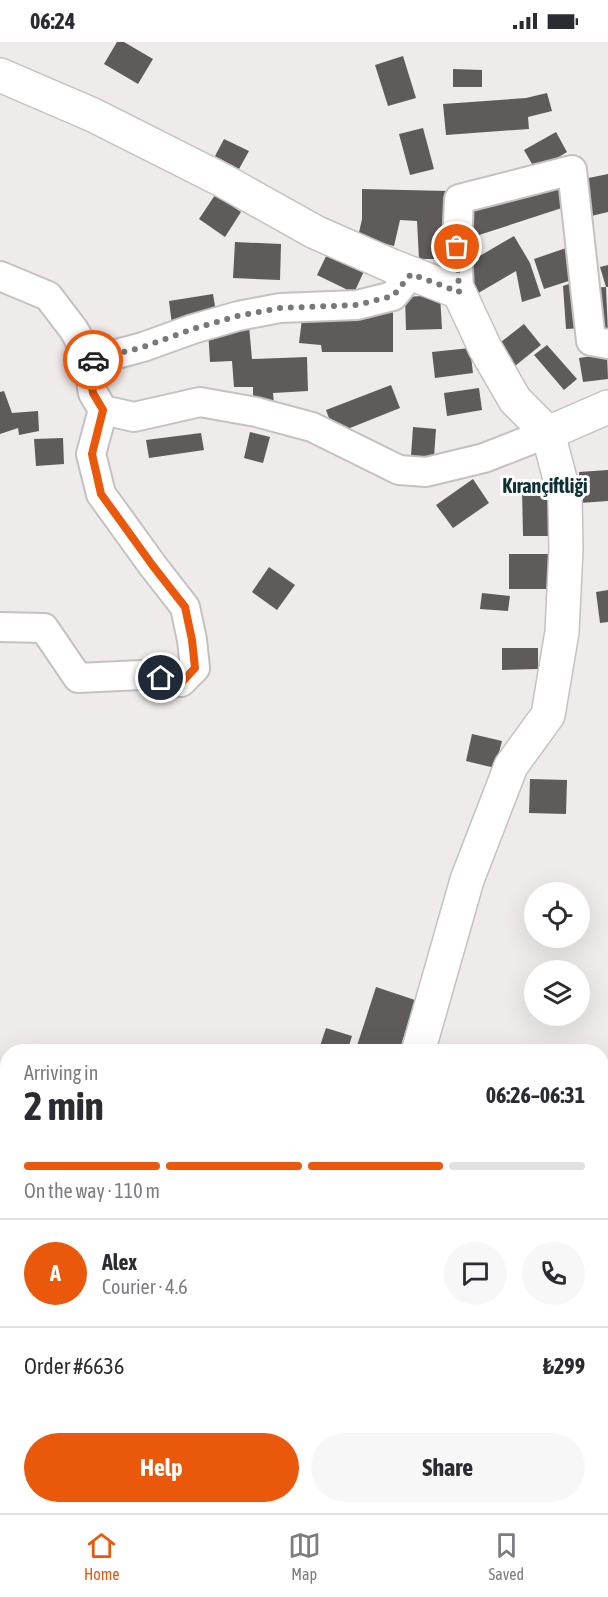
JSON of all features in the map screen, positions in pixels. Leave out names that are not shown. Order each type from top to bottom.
[{"type":"street","points":[[0,75],[93,115],[222,180],[315,232],[411,274],[459,292]]},
{"type":"street","points":[[420,1044],[467,880],[510,765],[548,715],[562,632],[566,549],[565,498],[548,433],[515,400],[485,348],[459,292],[457,247],[459,200],[572,170],[591,341],[608,344]]},
{"type":"street","points":[[87,362],[143,347],[238,316],[280,308],[357,305],[393,296],[411,274]]},
{"type":"street","points":[[0,276],[48,296],[74,330],[86,352],[93,393],[103,410],[92,454],[101,494],[185,607],[195,668],[182,682],[141,675],[78,678],[44,628],[0,627]]},
{"type":"street","points":[[103,410],[134,417],[200,402],[256,412],[312,427],[399,470],[426,472],[484,458],[608,407]]},
{"type":"building","points":[[117,42],[124,42],[153,59],[138,84],[104,64]]},
{"type":"building","points":[[403,56],[416,98],[388,106],[375,65]]},
{"type":"building","points":[[453,69],[482,70],[482,87],[453,87]]},
{"type":"building","points":[[547,93],[552,111],[528,117],[529,129],[446,135],[443,104],[526,98]]},
{"type":"building","points":[[423,128],[434,169],[410,175],[399,134]]},
{"type":"building","points":[[556,132],[567,152],[536,171],[524,150]]},
{"type":"building","points":[[224,139],[249,151],[239,169],[215,156]]},
{"type":"building","points":[[608,174],[608,212],[587,217],[579,180]]},
{"type":"building","points":[[562,178],[571,205],[476,236],[467,206]]},
{"type":"building","points":[[362,189],[448,191],[446,259],[419,259],[417,221],[400,220],[394,246],[358,237],[362,219]]},
{"type":"building","points":[[215,195],[241,212],[225,237],[199,219]]},
{"type":"building","points":[[514,236],[530,263],[541,296],[522,302],[516,271],[475,295],[459,268]]},
{"type":"building","points":[[235,242],[281,244],[280,280],[233,278]]},
{"type":"building","points":[[569,247],[578,278],[544,289],[534,259]]},
{"type":"building","points":[[329,250],[366,267],[354,293],[317,275]]},
{"type":"building","points":[[608,265],[608,287],[606,287],[600,267]]},
{"type":"building","points":[[577,281],[583,328],[566,329],[563,286]]},
{"type":"building","points":[[606,287],[608,334],[595,335],[591,288]]},
{"type":"building","points":[[213,294],[217,318],[172,325],[169,301]]},
{"type":"building","points":[[440,295],[442,329],[406,330],[405,297]]},
{"type":"building","points":[[322,311],[393,312],[393,352],[322,352],[321,345],[299,343],[302,319],[323,322]]},
{"type":"building","points":[[524,324],[541,345],[515,366],[497,345]]},
{"type":"building","points":[[249,326],[252,359],[307,357],[308,391],[273,393],[274,404],[253,405],[253,387],[234,387],[232,361],[210,362],[208,329]]},
{"type":"building","points":[[547,345],[577,379],[564,390],[534,355]]},
{"type":"building","points":[[470,348],[473,373],[435,378],[432,352]]},
{"type":"building","points":[[607,354],[608,379],[583,382],[579,358]]},
{"type":"building","points":[[391,385],[400,408],[335,434],[326,410]]},
{"type":"building","points":[[479,388],[482,410],[447,416],[444,393]]},
{"type":"building","points":[[4,391],[12,413],[38,411],[39,431],[19,435],[18,428],[0,434],[0,392]]},
{"type":"building","points":[[413,427],[436,429],[434,457],[411,456]]},
{"type":"building","points":[[250,432],[270,437],[263,463],[244,458]]},
{"type":"building","points":[[201,433],[204,450],[149,458],[146,440]]},
{"type":"building","points":[[63,438],[64,464],[36,466],[34,439]]},
{"type":"building","points":[[608,470],[608,501],[580,503],[579,472]]},
{"type":"building","points":[[473,479],[489,503],[453,528],[436,505]]},
{"type":"building","points":[[551,487],[553,536],[523,536],[522,488]]},
{"type":"building","points":[[509,554],[550,554],[550,589],[509,589]]},
{"type":"building","points":[[269,567],[295,585],[277,610],[252,592]]},
{"type":"building","points":[[608,590],[608,622],[600,623],[596,592]]},
{"type":"building","points":[[482,593],[510,596],[508,611],[480,609]]},
{"type":"building","points":[[502,648],[538,648],[538,669],[502,670]]},
{"type":"building","points":[[472,734],[502,741],[495,768],[466,761]]},
{"type":"building","points":[[530,779],[567,780],[566,814],[529,813]]},
{"type":"building","points":[[376,987],[415,1000],[401,1044],[358,1044]]},
{"type":"building","points":[[326,1028],[352,1036],[350,1044],[321,1044]]},
{"type":"way so far","points":[[93,360],[143,347],[238,316],[280,308],[357,305],[393,296],[411,274],[459,292],[457,247]]},
{"type":"district","name":"Kırançiftliği","points":[[545,485]]},
{"type":"route","points":[[93,360],[87,362],[93,393],[103,410],[92,454],[101,494],[185,607],[195,668],[182,682],[161,678]]}]
